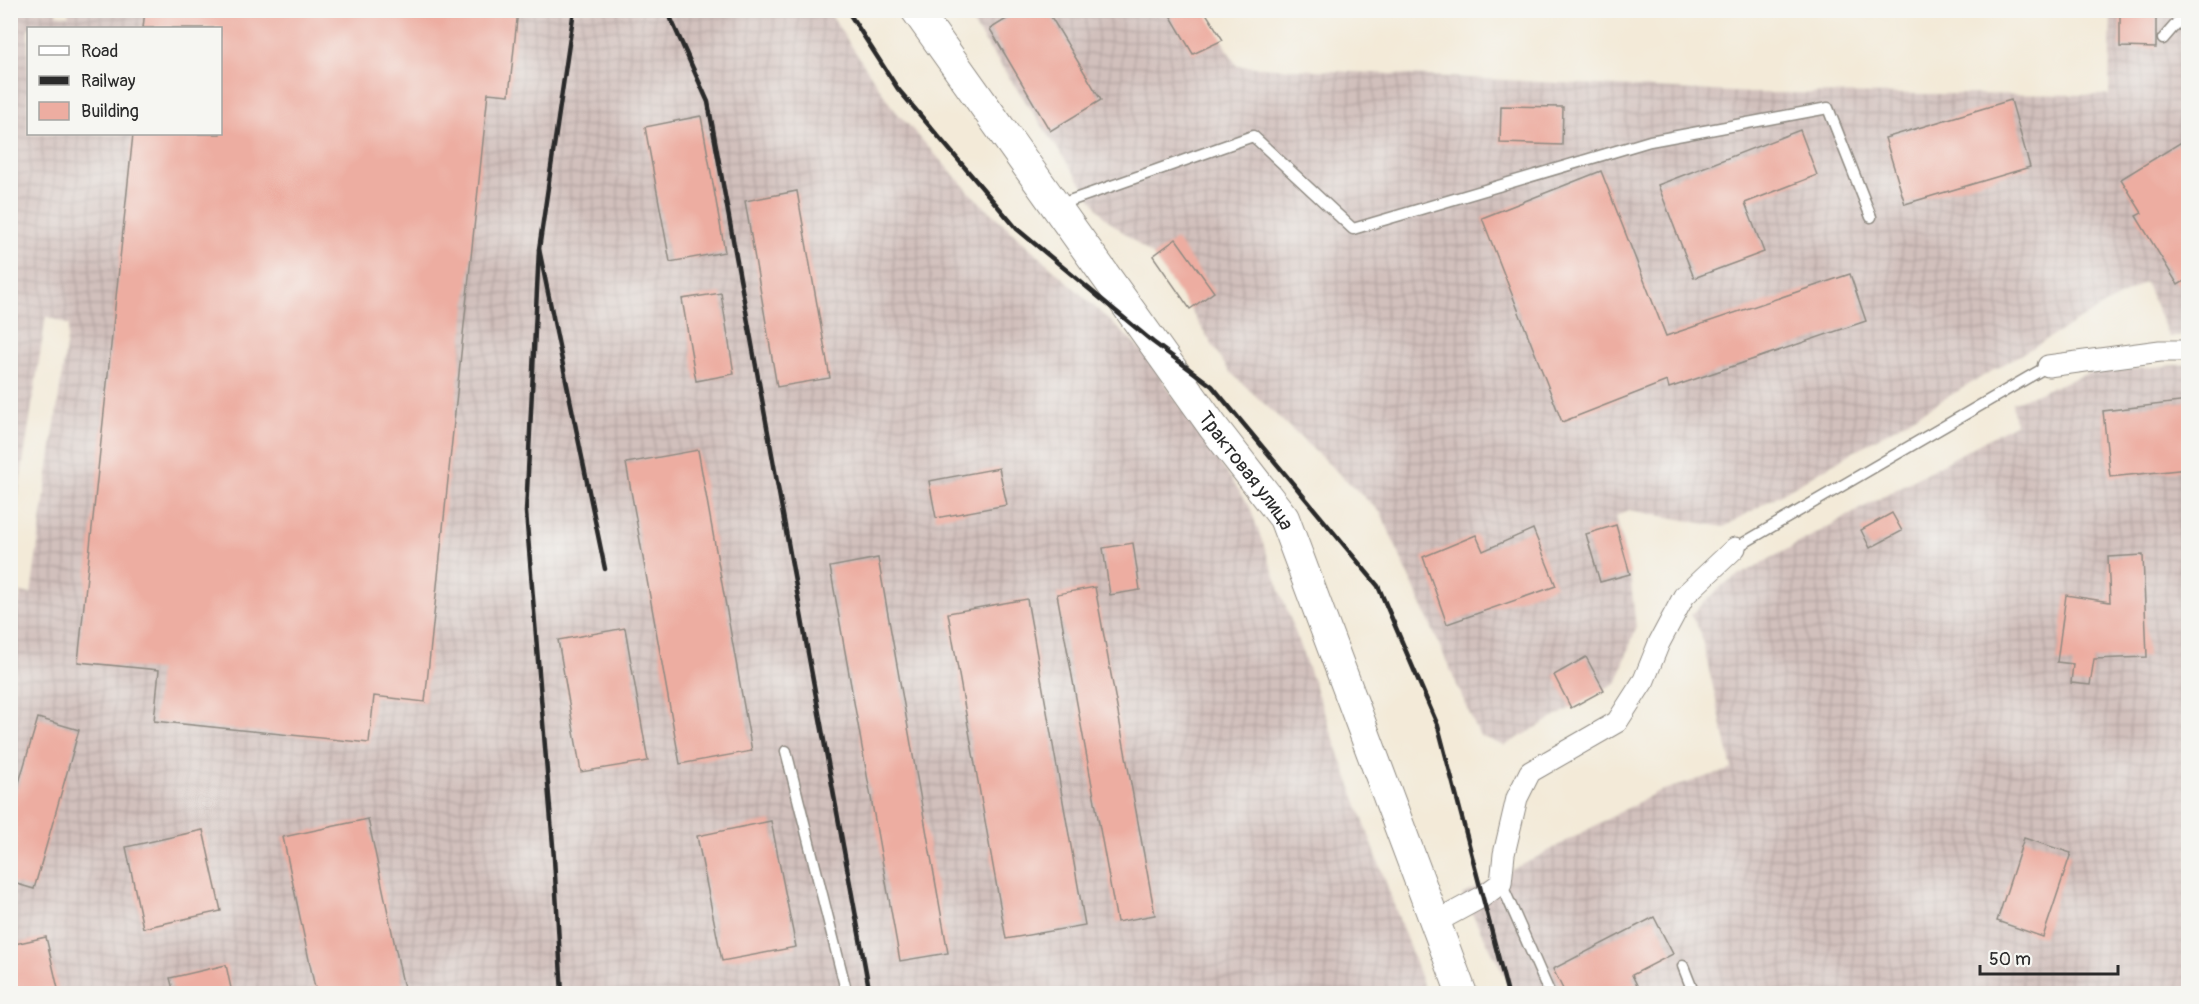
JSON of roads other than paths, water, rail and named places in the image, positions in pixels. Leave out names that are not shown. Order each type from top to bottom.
[{"type":"main road","name":"Трактовая улица","points":[[928,15],[1054,206],[1214,428],[1284,518],[1462,993]]},
{"type":"street","points":[[2048,366],[2160,351],[2188,351]]},
{"type":"street","points":[[1436,922],[1482,897],[1501,883],[1503,854],[1517,798],[1530,772],[1617,722],[1644,680],[1659,643],[1684,596],[1735,548]]},
{"type":"lane","points":[[2163,39],[2188,10]]},
{"type":"lane","points":[[1054,206],[1253,136],[1353,229],[1650,141],[1828,108],[1871,217]]},
{"type":"lane","points":[[1735,548],[2048,366]]},
{"type":"lane","points":[[786,751],[847,993]]},
{"type":"lane","points":[[1501,883],[1550,993]]},
{"type":"lane","points":[[1683,966],[1694,993]]},
{"type":"railway","points":[[574,10],[539,249],[605,569]]},
{"type":"railway","points":[[667,10],[708,102],[870,994]]},
{"type":"railway","points":[[847,10],[898,89],[1017,229],[1153,342],[1212,386],[1378,586],[1438,726],[1508,994]]},
{"type":"railway","points":[[539,249],[526,512],[554,858],[562,994]]}]
